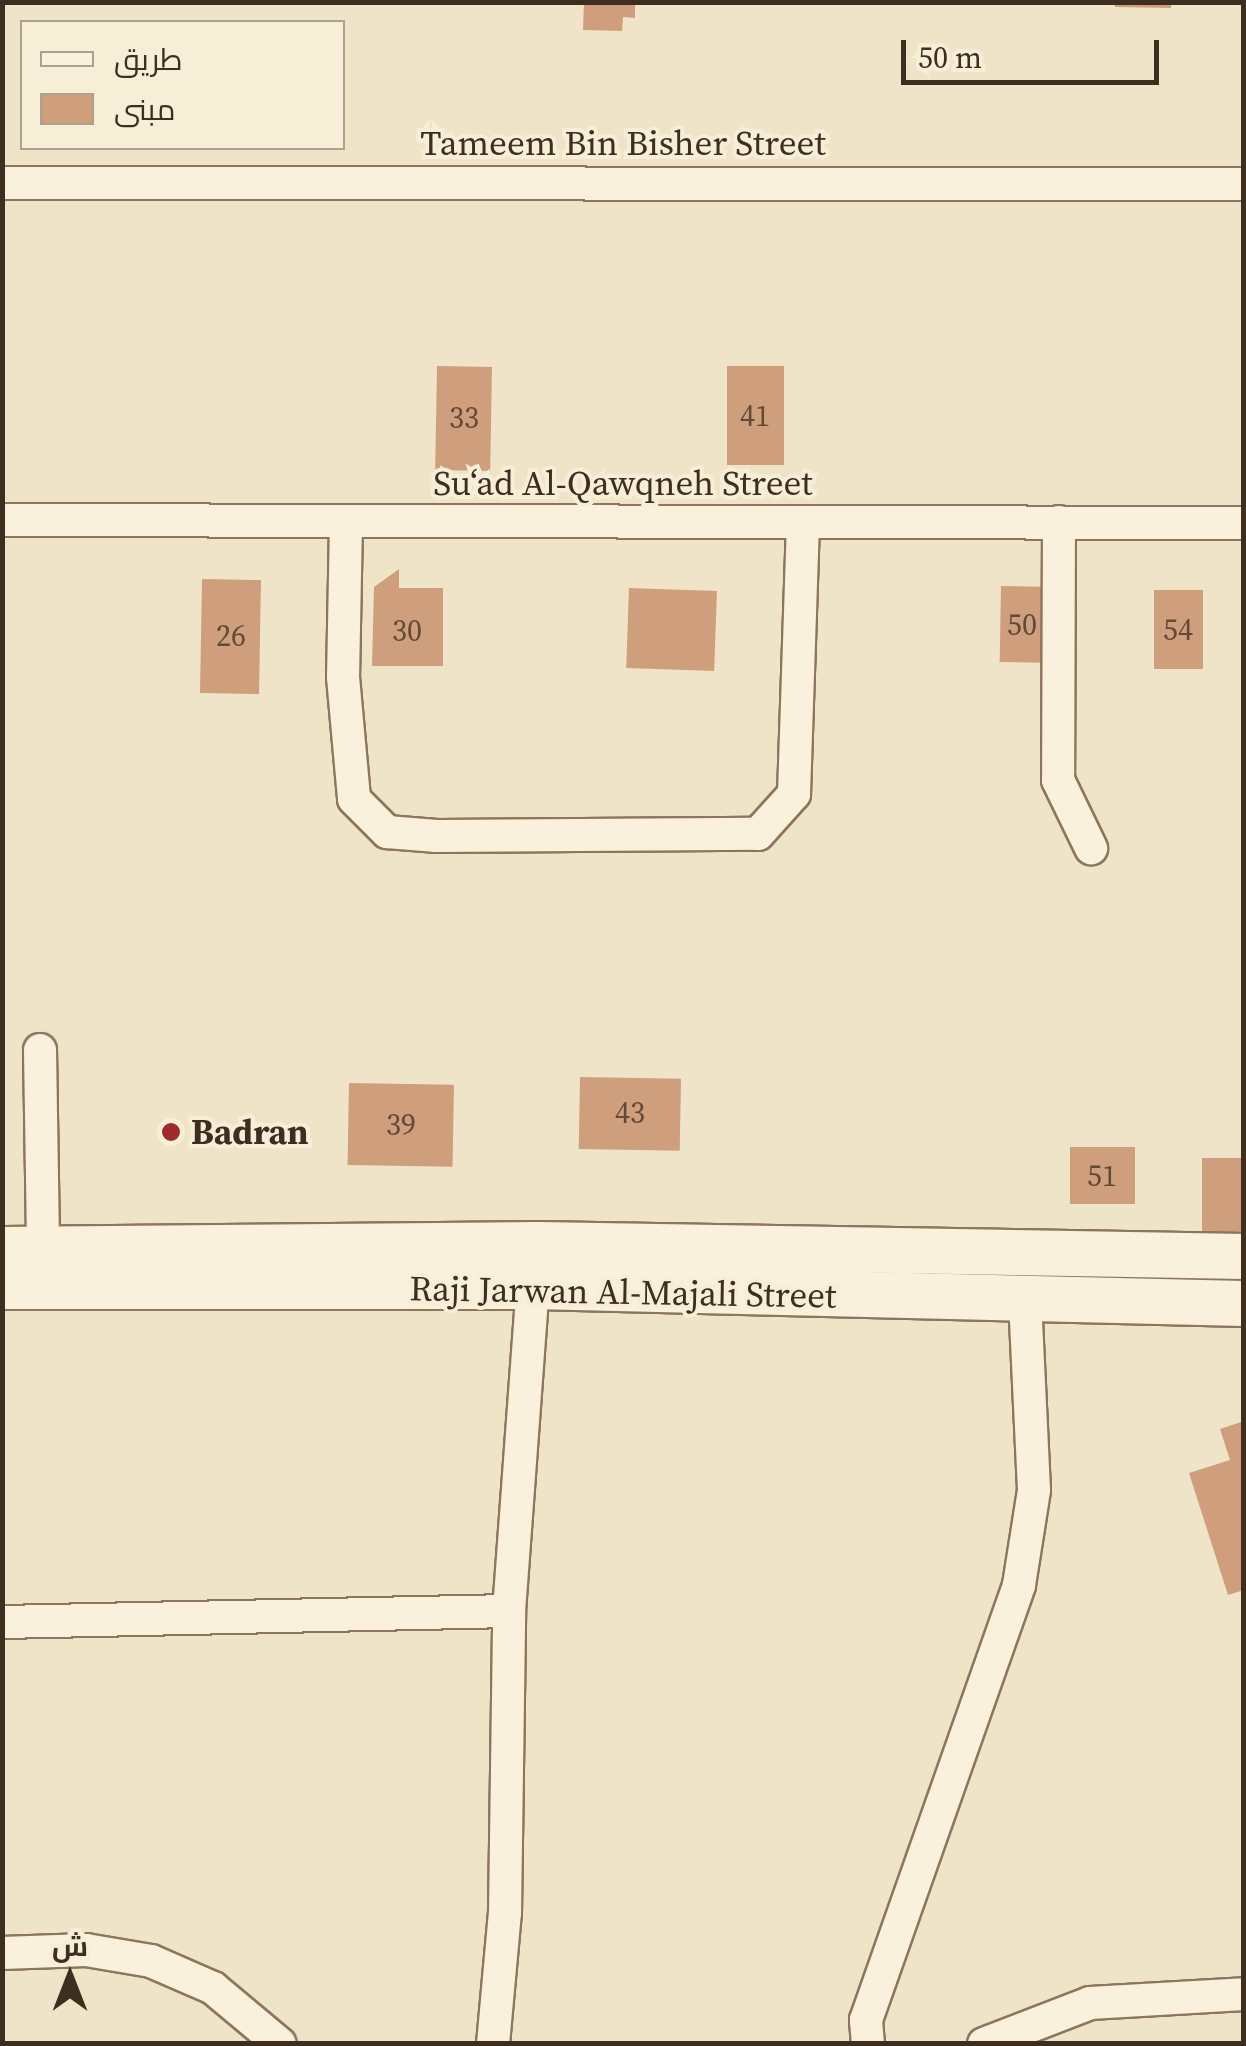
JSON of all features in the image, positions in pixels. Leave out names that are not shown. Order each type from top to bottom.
[{"type":"street","name":"Tameem Bin Bisher Street","points":[[2,183],[1244,184]]},
{"type":"street","name":"Su‘ad Al-Qawqneh Street","points":[[2,520],[1244,523]]},
{"type":"street","points":[[1059,522],[1058,780],[1092,848]]},
{"type":"street","points":[[346,523],[343,677],[354,799],[387,832],[758,834],[794,794],[803,524]]},
{"type":"street","points":[[23,1249],[40,1050]]},
{"type":"street","name":"Raji Jarwan Al-Majali Street","points":[[23,1249],[535,1265],[905,1300],[1244,1303]]},
{"type":"street","points":[[905,1300],[906,1252]]},
{"type":"street","name":"Raji Jarwan Al-Majali Street","points":[[2,1286],[906,1252],[1244,1256]]},
{"type":"street","points":[[494,2044],[505,1913],[509,1611],[535,1265]]},
{"type":"street","points":[[868,2044],[866,2020],[1019,1585],[1034,1490],[1025,1302]]},
{"type":"street","points":[[2,1622],[509,1611]]},
{"type":"street","points":[[2,1953],[86,1950],[151,1960],[213,1988],[280,2044]]},
{"type":"street","points":[[984,2044],[1090,2003],[1244,1994]]},
{"type":"building","points":[[584,2],[635,2],[635,18],[623,17],[622,31],[583,30]]},
{"type":"building","points":[[1115,2],[1171,2],[1171,8],[1115,7]]},
{"type":"building","points":[[437,366],[492,367],[490,471],[435,470]]},
{"type":"building","points":[[727,366],[784,366],[784,465],[727,465]]},
{"type":"building","points":[[399,569],[399,588],[443,588],[443,666],[372,666],[374,587]]},
{"type":"building","points":[[202,579],[261,580],[259,694],[200,693]]},
{"type":"building","points":[[1001,586],[1043,587],[1042,663],[1000,662]]},
{"type":"building","points":[[629,588],[717,591],[714,671],[626,668]]},
{"type":"building","points":[[1154,590],[1203,590],[1203,669],[1154,669]]},
{"type":"building","points":[[580,1077],[681,1079],[680,1151],[579,1149]]},
{"type":"building","points":[[349,1083],[454,1085],[453,1167],[348,1165]]},
{"type":"building","points":[[1070,1147],[1135,1147],[1135,1204],[1070,1204]]},
{"type":"building","points":[[1202,1158],[1244,1158],[1244,1233],[1202,1233]]},
{"type":"building","points":[[1244,1421],[1244,1590],[1228,1595],[1189,1473],[1230,1460],[1220,1429]]},
{"type":"place","name":"Badran","points":[[171,1132]]}]
